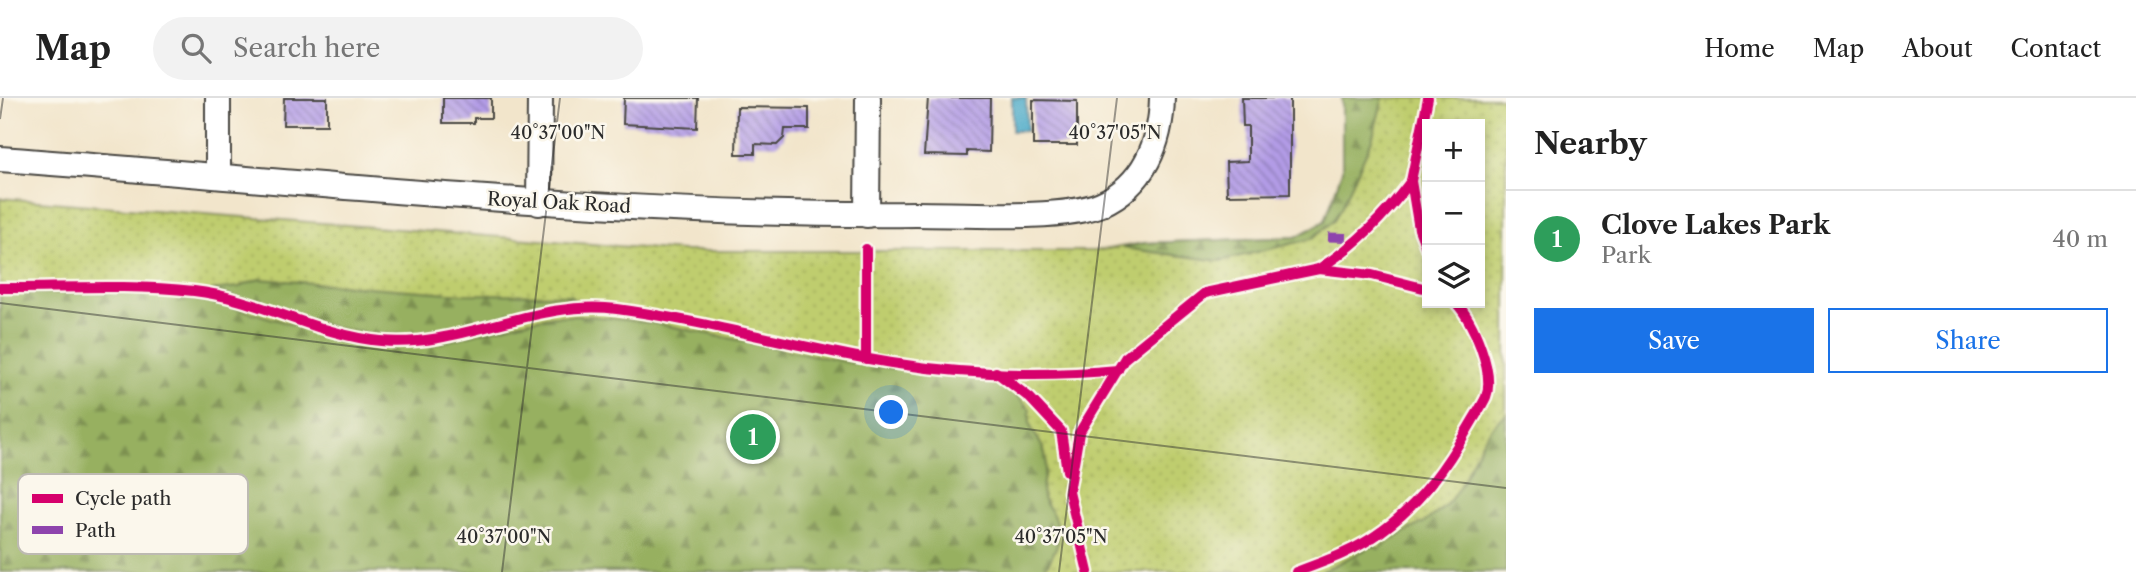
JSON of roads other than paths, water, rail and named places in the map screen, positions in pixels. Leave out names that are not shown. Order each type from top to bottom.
[{"type":"street","points":[[218,98],[218,175]]},
{"type":"street","points":[[539,202],[540,98]]},
{"type":"street","points":[[867,98],[867,215]]},
{"type":"street","name":"Royal Oak Road","points":[[0,159],[539,202],[867,215],[1083,210],[1127,189],[1148,160],[1156,142],[1162,98]]},
{"type":"water","points":[[1012,98],[1026,98],[1027,131],[1012,131]]},
{"type":"place","name":"Clove Lakes Park","points":[[753,437]]}]
